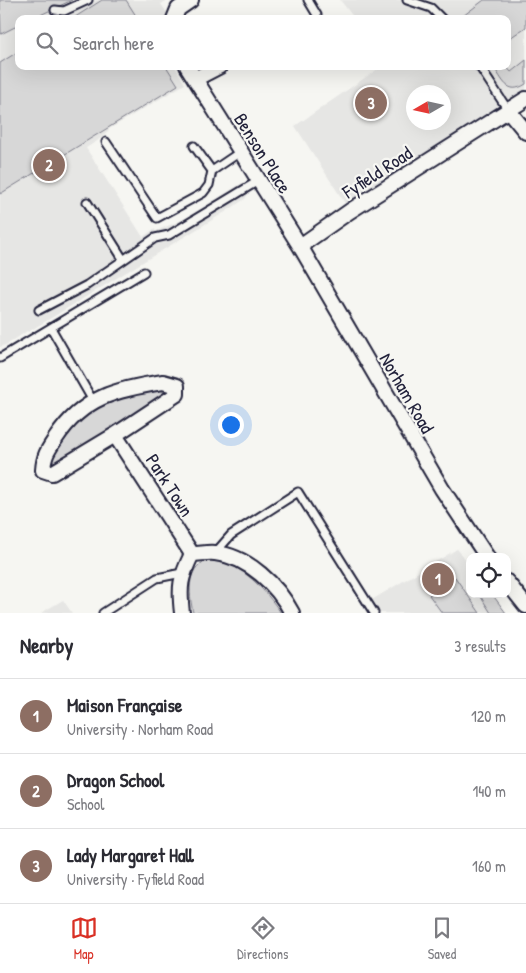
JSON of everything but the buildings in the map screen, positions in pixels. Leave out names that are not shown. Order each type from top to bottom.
[{"type":"street","points":[[176,15],[178,9],[191,0]]},
{"type":"street","name":"Benson Place","points":[[189,70],[300,246]]},
{"type":"street","points":[[195,79],[212,70]]},
{"type":"street","name":"Fyfield Road","points":[[300,246],[526,99]]},
{"type":"street","points":[[508,110],[526,132]]},
{"type":"street","name":"Norham Road","points":[[300,246],[442,490],[484,553]]},
{"type":"street","points":[[163,382],[177,386],[177,394],[115,435],[52,472],[43,470],[44,456],[60,433],[74,416],[93,401],[115,391],[133,387],[163,382]]},
{"type":"street","name":"Park Town","points":[[115,435],[192,554]]},
{"type":"street","points":[[182,613],[180,594],[182,573],[192,554],[216,553],[232,557],[250,566],[286,600],[292,613]]},
{"type":"street","points":[[511,587],[526,606]]},
{"type":"lane","points":[[55,10],[64,11],[88,0]]},
{"type":"lane","points":[[308,0],[317,15]]},
{"type":"lane","points":[[407,0],[431,8],[438,15]]},
{"type":"lane","points":[[482,70],[508,110]]},
{"type":"lane","points":[[106,142],[157,218],[203,192],[209,185],[212,171],[240,152]]},
{"type":"lane","points":[[194,146],[212,171]]},
{"type":"lane","points":[[39,310],[87,285],[155,238],[169,235],[258,181]]},
{"type":"lane","points":[[87,202],[123,259]]},
{"type":"lane","points":[[0,358],[144,272]]},
{"type":"lane","points":[[50,328],[93,401]]},
{"type":"lane","points":[[216,553],[231,535],[298,492],[374,613]]},
{"type":"lane","points":[[103,613],[157,578],[182,573]]},
{"type":"shaded area","points":[[0,0],[168,0],[161,4],[168,15],[15,15],[15,70],[177,70],[185,84],[109,129],[108,132],[86,148],[143,237],[154,229],[156,231],[184,219],[242,183],[248,193],[246,198],[28,332],[0,347]]},
{"type":"shaded area","points":[[0,0],[72,0],[40,15],[15,15],[15,27],[1,34]]},
{"type":"shaded area","points":[[102,0],[126,0],[135,15],[78,15]]},
{"type":"shaded area","points":[[340,0],[526,0],[526,99],[350,211],[295,126],[376,70],[511,70],[511,15],[352,15]]},
{"type":"shaded area","points":[[484,0],[526,0],[526,27],[511,37],[511,15],[464,15]]},
{"type":"shaded area","points":[[15,54],[15,70],[169,70],[178,85],[0,194],[0,63]]},
{"type":"shaded area","points":[[526,60],[526,84],[520,87],[510,87],[506,85],[496,70],[509,70],[511,72]]},
{"type":"shaded area","points":[[166,388],[167,396],[57,467],[50,462],[63,432],[102,400]]},
{"type":"shaded area","points":[[457,549],[466,559],[466,598],[495,598],[506,613],[378,613],[370,601]]},
{"type":"shaded area","points":[[213,560],[234,567],[252,579],[268,595],[281,613],[193,613],[190,588],[193,572],[204,562]]},
{"type":"shaded area","points":[[455,577],[466,593],[466,598],[470,598],[480,613],[442,613],[429,595]]},
{"type":"shaded area","points":[[482,598],[495,598],[506,613],[491,613]]},
{"type":"shaded area","points":[[63,600],[72,613],[41,613]]},
{"type":"place","name":"Lady Margaret Hall","points":[[371,103]]},
{"type":"place","name":"Dragon School","points":[[49,165]]},
{"type":"place","name":"Maison Française","points":[[438,579]]}]
